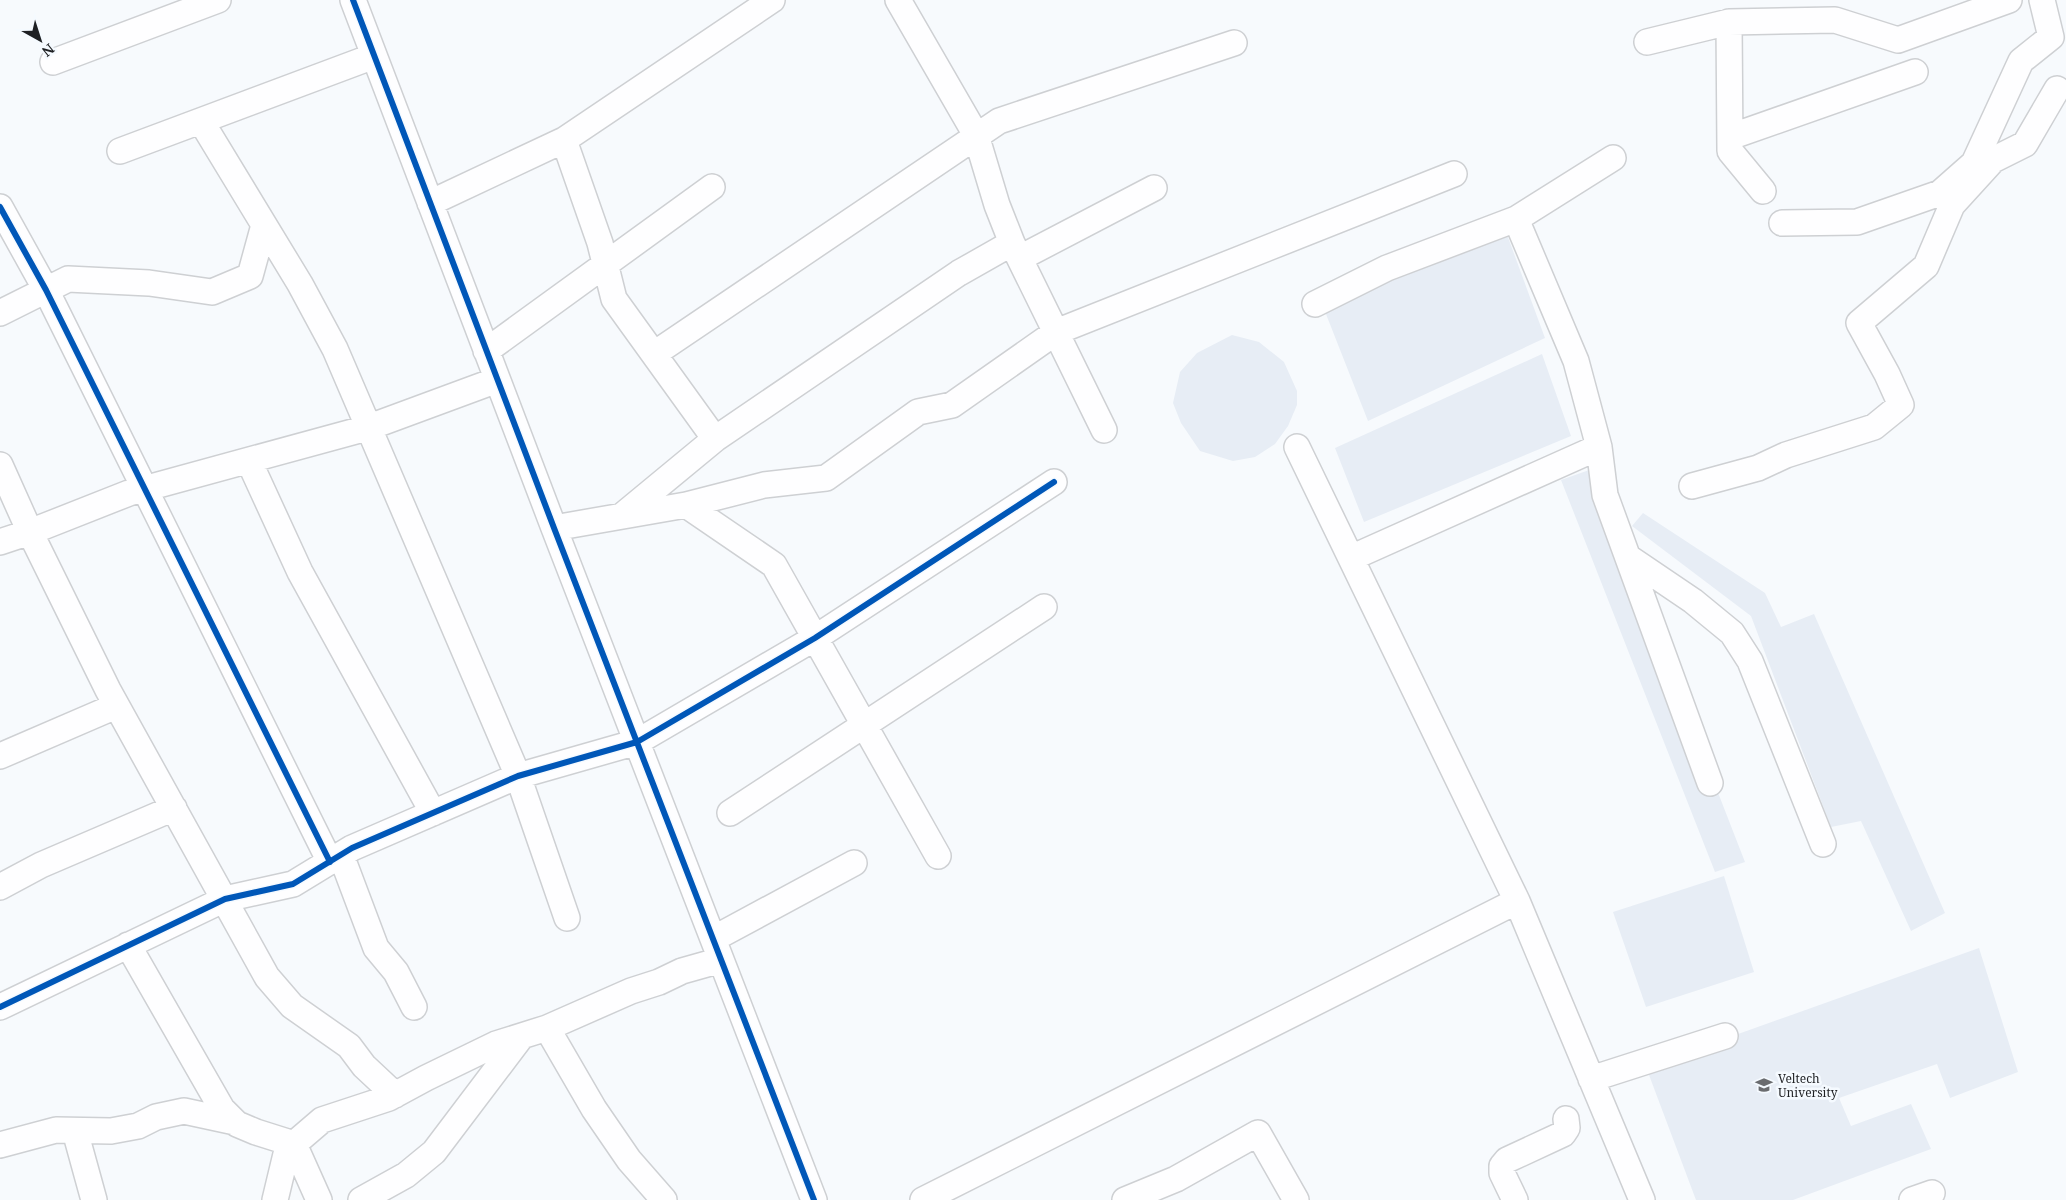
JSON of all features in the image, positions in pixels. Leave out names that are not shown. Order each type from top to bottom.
[{"type":"street","points":[[53,62],[218,0]]},
{"type":"street","points":[[353,0],[497,380],[814,1200]]},
{"type":"street","points":[[430,203],[564,140],[772,0]]},
{"type":"street","points":[[898,0],[976,136],[997,205],[1016,251],[1104,430]]},
{"type":"street","points":[[1647,42],[1729,22],[1832,10],[1898,40],[2009,0]]},
{"type":"street","points":[[1782,223],[1857,222],[1940,193],[1974,163],[2021,61],[2051,37],[2042,0]]},
{"type":"street","points":[[1729,22],[1730,151],[1763,191]]},
{"type":"street","points":[[654,354],[999,121],[1234,43]]},
{"type":"street","points":[[120,150],[374,56]]},
{"type":"street","points":[[1730,137],[1915,72]]},
{"type":"street","points":[[1692,486],[1758,468],[1786,455],[1874,427],[1901,405],[1887,374],[1858,322],[1926,266],[1952,205],[1993,160],[2025,144],[2054,90]]},
{"type":"street","points":[[201,121],[300,284],[335,349],[367,428],[518,776],[567,918]]},
{"type":"street","points":[[564,140],[605,264],[614,299],[715,439]]},
{"type":"street","points":[[1315,304],[1388,268],[1516,220],[1613,158]]},
{"type":"street","points":[[554,528],[686,505],[764,485],[826,478],[918,412],[952,405],[1056,332],[1454,174]]},
{"type":"street","points":[[486,351],[712,187]]},
{"type":"street","points":[[621,517],[715,439],[960,273],[1016,251],[1154,188]]},
{"type":"street","points":[[0,208],[46,290],[335,858],[376,948],[396,972],[414,1007]]},
{"type":"street","points":[[1516,220],[1576,361],[1599,447],[1605,495],[1710,783]]},
{"type":"street","points":[[0,313],[68,279],[149,283],[212,292],[250,276],[264,225]]},
{"type":"street","points":[[0,542],[129,494],[367,428],[497,380]]},
{"type":"street","points":[[1298,447],[1516,901],[1642,1200]]},
{"type":"street","points":[[1352,558],[1599,447]]},
{"type":"street","points":[[249,461],[300,572],[433,813]]},
{"type":"street","points":[[0,465],[30,532],[116,706],[267,977],[292,1006],[349,1046],[364,1066],[395,1095]]},
{"type":"street","points":[[0,1007],[225,899],[293,884],[352,848],[518,776],[637,742],[815,638],[1054,482]]},
{"type":"street","points":[[686,505],[774,565],[938,856]]},
{"type":"street","points":[[1628,557],[1692,601],[1732,634],[1750,661],[1823,844]]},
{"type":"street","points":[[730,813],[1044,607]]},
{"type":"street","points":[[0,756],[116,706]]},
{"type":"street","points":[[0,887],[42,865],[174,808]]},
{"type":"street","points":[[275,1200],[275,1192],[287,1150],[322,1120],[395,1095],[496,1044],[547,1028],[682,971],[854,863]]},
{"type":"street","points":[[923,1200],[1516,901]]},
{"type":"street","points":[[128,946],[212,1093],[222,1109],[235,1122]]},
{"type":"street","points":[[547,1028],[594,1109],[624,1153],[664,1200]]},
{"type":"street","points":[[361,1200],[406,1175],[434,1152],[521,1036]]},
{"type":"street","points":[[1591,1079],[1725,1036]]},
{"type":"street","points":[[0,1145],[56,1130],[112,1131],[138,1126],[156,1117],[184,1111],[235,1122],[256,1132],[294,1144],[319,1200]]},
{"type":"street","points":[[1514,1200],[1502,1173],[1502,1166],[1507,1160],[1563,1134],[1567,1128],[1566,1119]]},
{"type":"street","points":[[75,1131],[94,1200]]},
{"type":"street","points":[[1125,1200],[1176,1179],[1258,1133],[1296,1200]]},
{"type":"shaded area","points":[[1506,232],[1545,338],[1368,421],[1324,309]]},
{"type":"shaded area","points":[[1232,335],[1259,342],[1284,362],[1297,391],[1297,405],[1288,426],[1275,444],[1255,457],[1233,461],[1200,451],[1181,423],[1173,403],[1180,372],[1197,353]]},
{"type":"shaded area","points":[[1542,354],[1571,436],[1364,522],[1335,448]]},
{"type":"shaded area","points":[[1592,469],[1745,862],[1715,872],[1561,480]]},
{"type":"shaded area","points":[[1643,513],[1765,593],[1781,627],[1814,614],[1945,913],[1911,931],[1861,821],[1831,827],[1751,616],[1632,526]]},
{"type":"shaded area","points":[[1724,876],[1754,972],[1646,1007],[1613,912]]},
{"type":"shaded area","name":"Veltech University","points":[[1979,948],[2018,1072],[1950,1098],[1937,1064],[1839,1098],[1851,1126],[1911,1104],[1931,1149],[1793,1200],[1696,1200],[1646,1067]]},
{"type":"cycle path","points":[[353,0],[554,528],[814,1200]]},
{"type":"cycle path","points":[[0,207],[46,290],[330,862]]},
{"type":"cycle path","points":[[0,1007],[225,899],[293,884],[352,848],[518,776],[637,742],[815,638],[1054,482]]},
{"type":"place","name":"Veltech University","points":[[1764,1085]]}]
